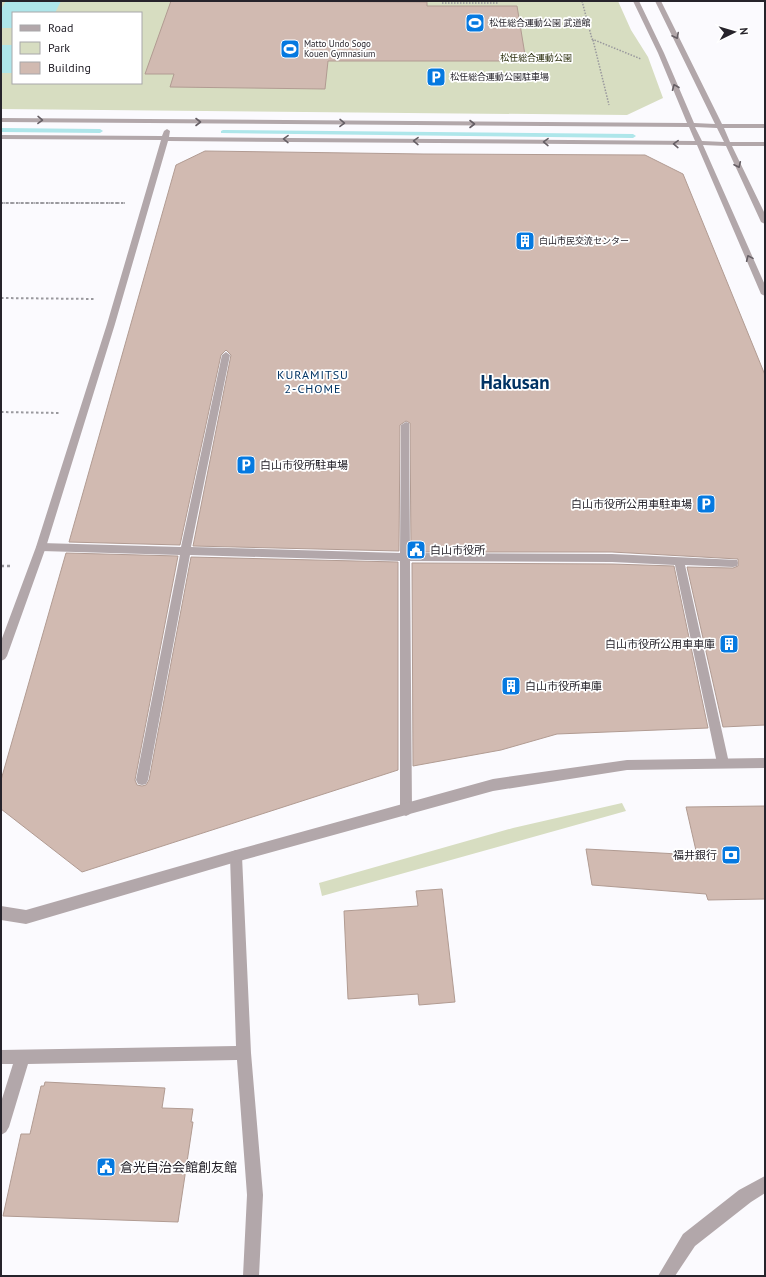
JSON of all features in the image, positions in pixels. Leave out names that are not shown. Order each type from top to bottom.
[{"type":"street","points":[[636,1],[661,54],[699,145],[765,294]]},
{"type":"street","points":[[658,1],[720,126],[765,222]]},
{"type":"street","points":[[1,120],[765,126]]},
{"type":"street","points":[[1,656],[41,547],[171,122]]},
{"type":"street","points":[[1,137],[699,145],[765,144]]},
{"type":"street","points":[[142,780],[185,551],[226,355]]},
{"type":"street","points":[[406,425],[406,810]]},
{"type":"street","points":[[41,547],[405,557],[612,558],[733,563]]},
{"type":"street","points":[[679,561],[723,763]]},
{"type":"street","points":[[1,913],[26,917],[236,856],[493,785],[628,765],[765,763]]},
{"type":"street","points":[[236,856],[244,1053],[255,1195],[251,1276]]},
{"type":"street","points":[[1,1057],[22,1058],[244,1053]]},
{"type":"street","points":[[1,1127],[22,1058]]},
{"type":"street","points":[[666,1276],[689,1240],[745,1196],[765,1184]]},
{"type":"path","points":[[442,3],[498,3],[498,1]]},
{"type":"path","points":[[582,1],[610,110]]},
{"type":"path","points":[[592,39],[643,60]]},
{"type":"path","points":[[1,203],[146,203]]},
{"type":"path","points":[[1,298],[117,299]]},
{"type":"path","points":[[1,412],[83,413]]},
{"type":"green space","name":"松任総合運動公園","points":[[1,1],[618,1],[631,30],[648,57],[663,98],[627,115],[1,109]]},
{"type":"green space","points":[[622,803],[626,811],[322,896],[319,883],[513,828]]},
{"type":"water","points":[[6,1],[61,1],[56,12],[12,12],[12,28],[1,28],[1,9]]},
{"type":"water","points":[[1,45],[12,45],[12,73],[1,73]]},
{"type":"building","name":"Matto Undo Sogo Kouen Gymnasium","points":[[171,1],[427,2],[427,6],[517,6],[526,61],[328,61],[325,89],[170,87],[174,74],[145,74]]},
{"type":"building","name":"白山市役所","points":[[205,151],[645,155],[683,174],[765,375],[765,725],[723,727],[687,567],[733,568],[738,566],[738,559],[612,552],[411,552],[410,423],[406,421],[400,425],[399,551],[193,546],[231,355],[226,350],[221,355],[180,545],[69,542],[176,165]]},
{"type":"building","points":[[66,553],[178,556],[135,780],[137,785],[142,786],[146,785],[149,780],[191,557],[398,562],[398,770],[82,872],[1,809],[1,780]]},
{"type":"building","points":[[412,563],[612,564],[674,566],[708,728],[557,734],[501,750],[413,766]]},
{"type":"building","points":[[765,806],[765,899],[708,900],[706,894],[592,885],[586,849],[697,855],[686,807]]},
{"type":"building","points":[[442,889],[455,1002],[419,1005],[418,994],[348,999],[344,911],[418,906],[416,891]]},
{"type":"building","name":"倉光自治会館創友館","points":[[45,1082],[165,1088],[162,1108],[193,1109],[191,1122],[193,1122],[178,1222],[3,1216],[21,1134],[30,1134],[41,1086],[44,1086]]},
{"type":"waterway","points":[[1,130],[100,131]]},
{"type":"waterway","points":[[223,132],[633,136]]},
{"type":"place","name":"松任総合運動公園 武道館","points":[[475,23]]},
{"type":"place","name":"Matto Undo Sogo Kouen Gymnasium","points":[[290,49]]},
{"type":"place","name":"松任総合運動公園駐車場","points":[[436,77]]},
{"type":"place","name":"白山市民交流センター","points":[[525,241]]},
{"type":"place","name":"白山市役所駐車場","points":[[246,465]]},
{"type":"place","name":"白山市役所公用車駐車場","points":[[706,504]]},
{"type":"place","name":"白山市役所","points":[[416,550]]},
{"type":"place","name":"白山市役所公用車車庫","points":[[729,644]]},
{"type":"place","name":"白山市役所車庫","points":[[511,686]]},
{"type":"place","name":"福井銀行","points":[[731,855]]},
{"type":"place","name":"倉光自治会館創友館","points":[[106,1167]]},
{"type":"district","name":"KURAMITSU 2-CHOME","points":[[313,382]]},
{"type":"district","name":"Hakusan","points":[[515,382]]}]
